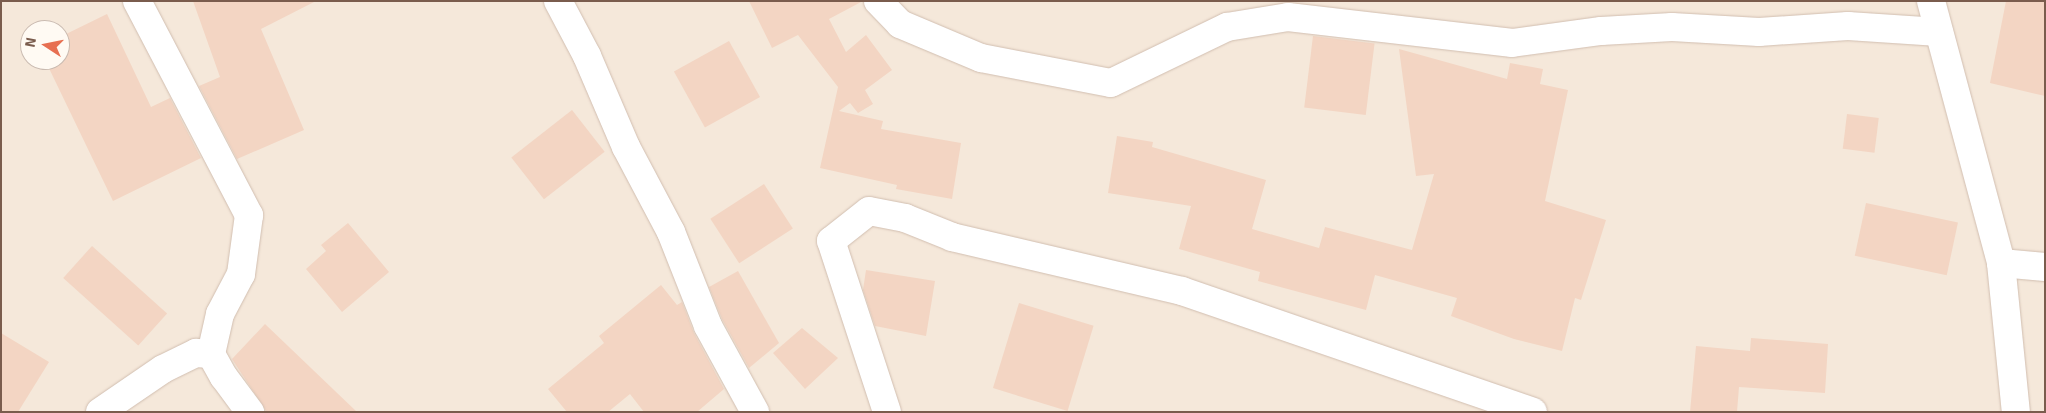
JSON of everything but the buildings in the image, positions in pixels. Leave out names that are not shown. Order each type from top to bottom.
[{"type":"street","points":[[137,1],[249,215],[241,274],[220,314],[211,354],[224,377],[250,412]]},
{"type":"street","points":[[558,1],[587,56],[626,147],[671,232],[708,326],[755,412]]},
{"type":"street","points":[[878,1],[900,24],[981,58],[1111,83],[1227,27],[1288,18],[1512,43],[1601,31],[1672,27],[1759,32],[1848,26],[1940,32]]},
{"type":"street","points":[[1931,1],[2001,263],[2016,412]]},
{"type":"street","points":[[887,412],[832,240],[869,211],[904,218],[952,237],[1182,291],[1533,412]]},
{"type":"street","points":[[2001,263],[2045,267]]},
{"type":"street","points":[[100,412],[163,369],[196,353],[211,354]]},
{"type":"shaded area","points":[[1,1],[2045,1],[2045,412],[1,412]]}]
